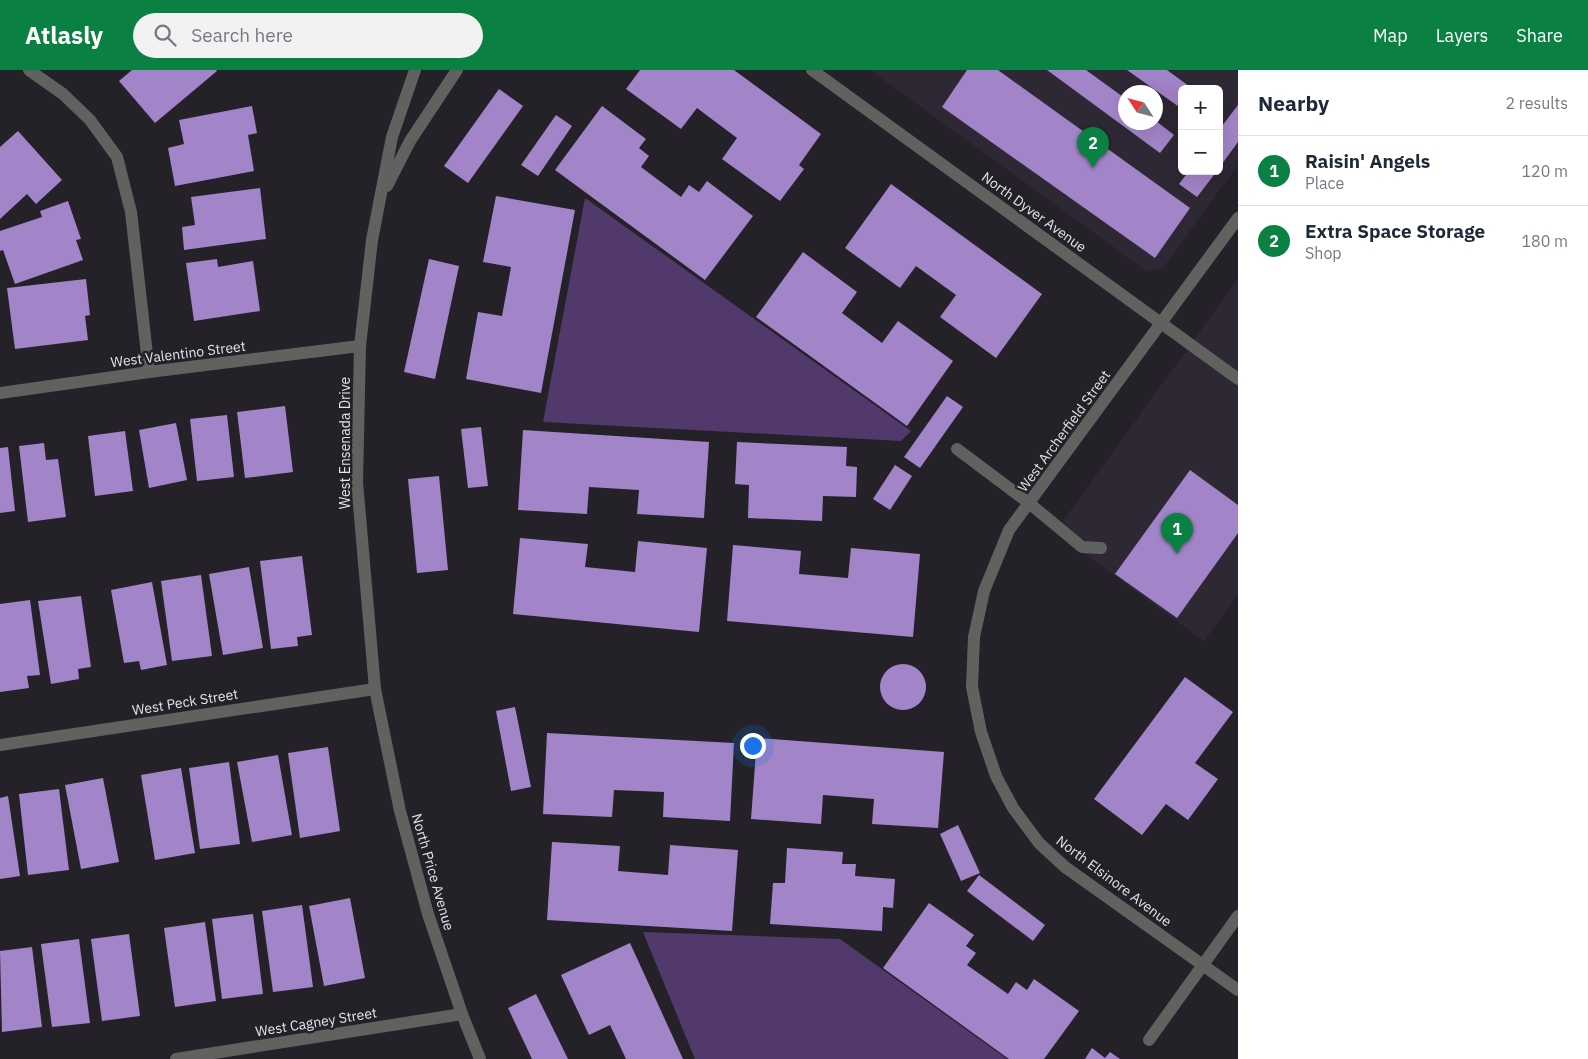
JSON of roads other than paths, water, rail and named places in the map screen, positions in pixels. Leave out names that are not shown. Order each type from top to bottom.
[{"type":"street","points":[[29,70],[63,94],[90,120],[117,157],[131,212],[149,372]]},
{"type":"street","name":"West Ensenada Drive","points":[[375,689],[357,482],[360,346],[372,240],[392,137],[415,70]]},
{"type":"street","name":"West Ensenada Drive","points":[[380,199],[410,141],[457,70]]},
{"type":"street","name":"North Dyver Avenue","points":[[812,70],[1238,379]]},
{"type":"street","name":"West Archerfield Street","points":[[972,687],[974,637],[984,591],[1009,530],[1238,218]]},
{"type":"street","name":"West Valentino Street","points":[[0,393],[149,372],[360,346]]},
{"type":"street","points":[[957,449],[1082,546],[1101,548]]},
{"type":"street","name":"North Elsinore Avenue","points":[[972,687],[982,732],[996,776],[1013,808],[1039,843],[1066,867],[1238,990]]},
{"type":"street","name":"West Peck Street","points":[[0,745],[375,689]]},
{"type":"street","name":"North Price Avenue","points":[[375,689],[400,812],[428,914],[462,1014],[480,1059]]},
{"type":"street","points":[[1149,1040],[1238,916]]},
{"type":"street","name":"West Cagney Street","points":[[176,1059],[250,1053],[462,1014]]},
{"type":"place","name":"Extra Space Storage","points":[[1093,168]]},
{"type":"place","name":"Raisin' Angels","points":[[1177,554]]}]
